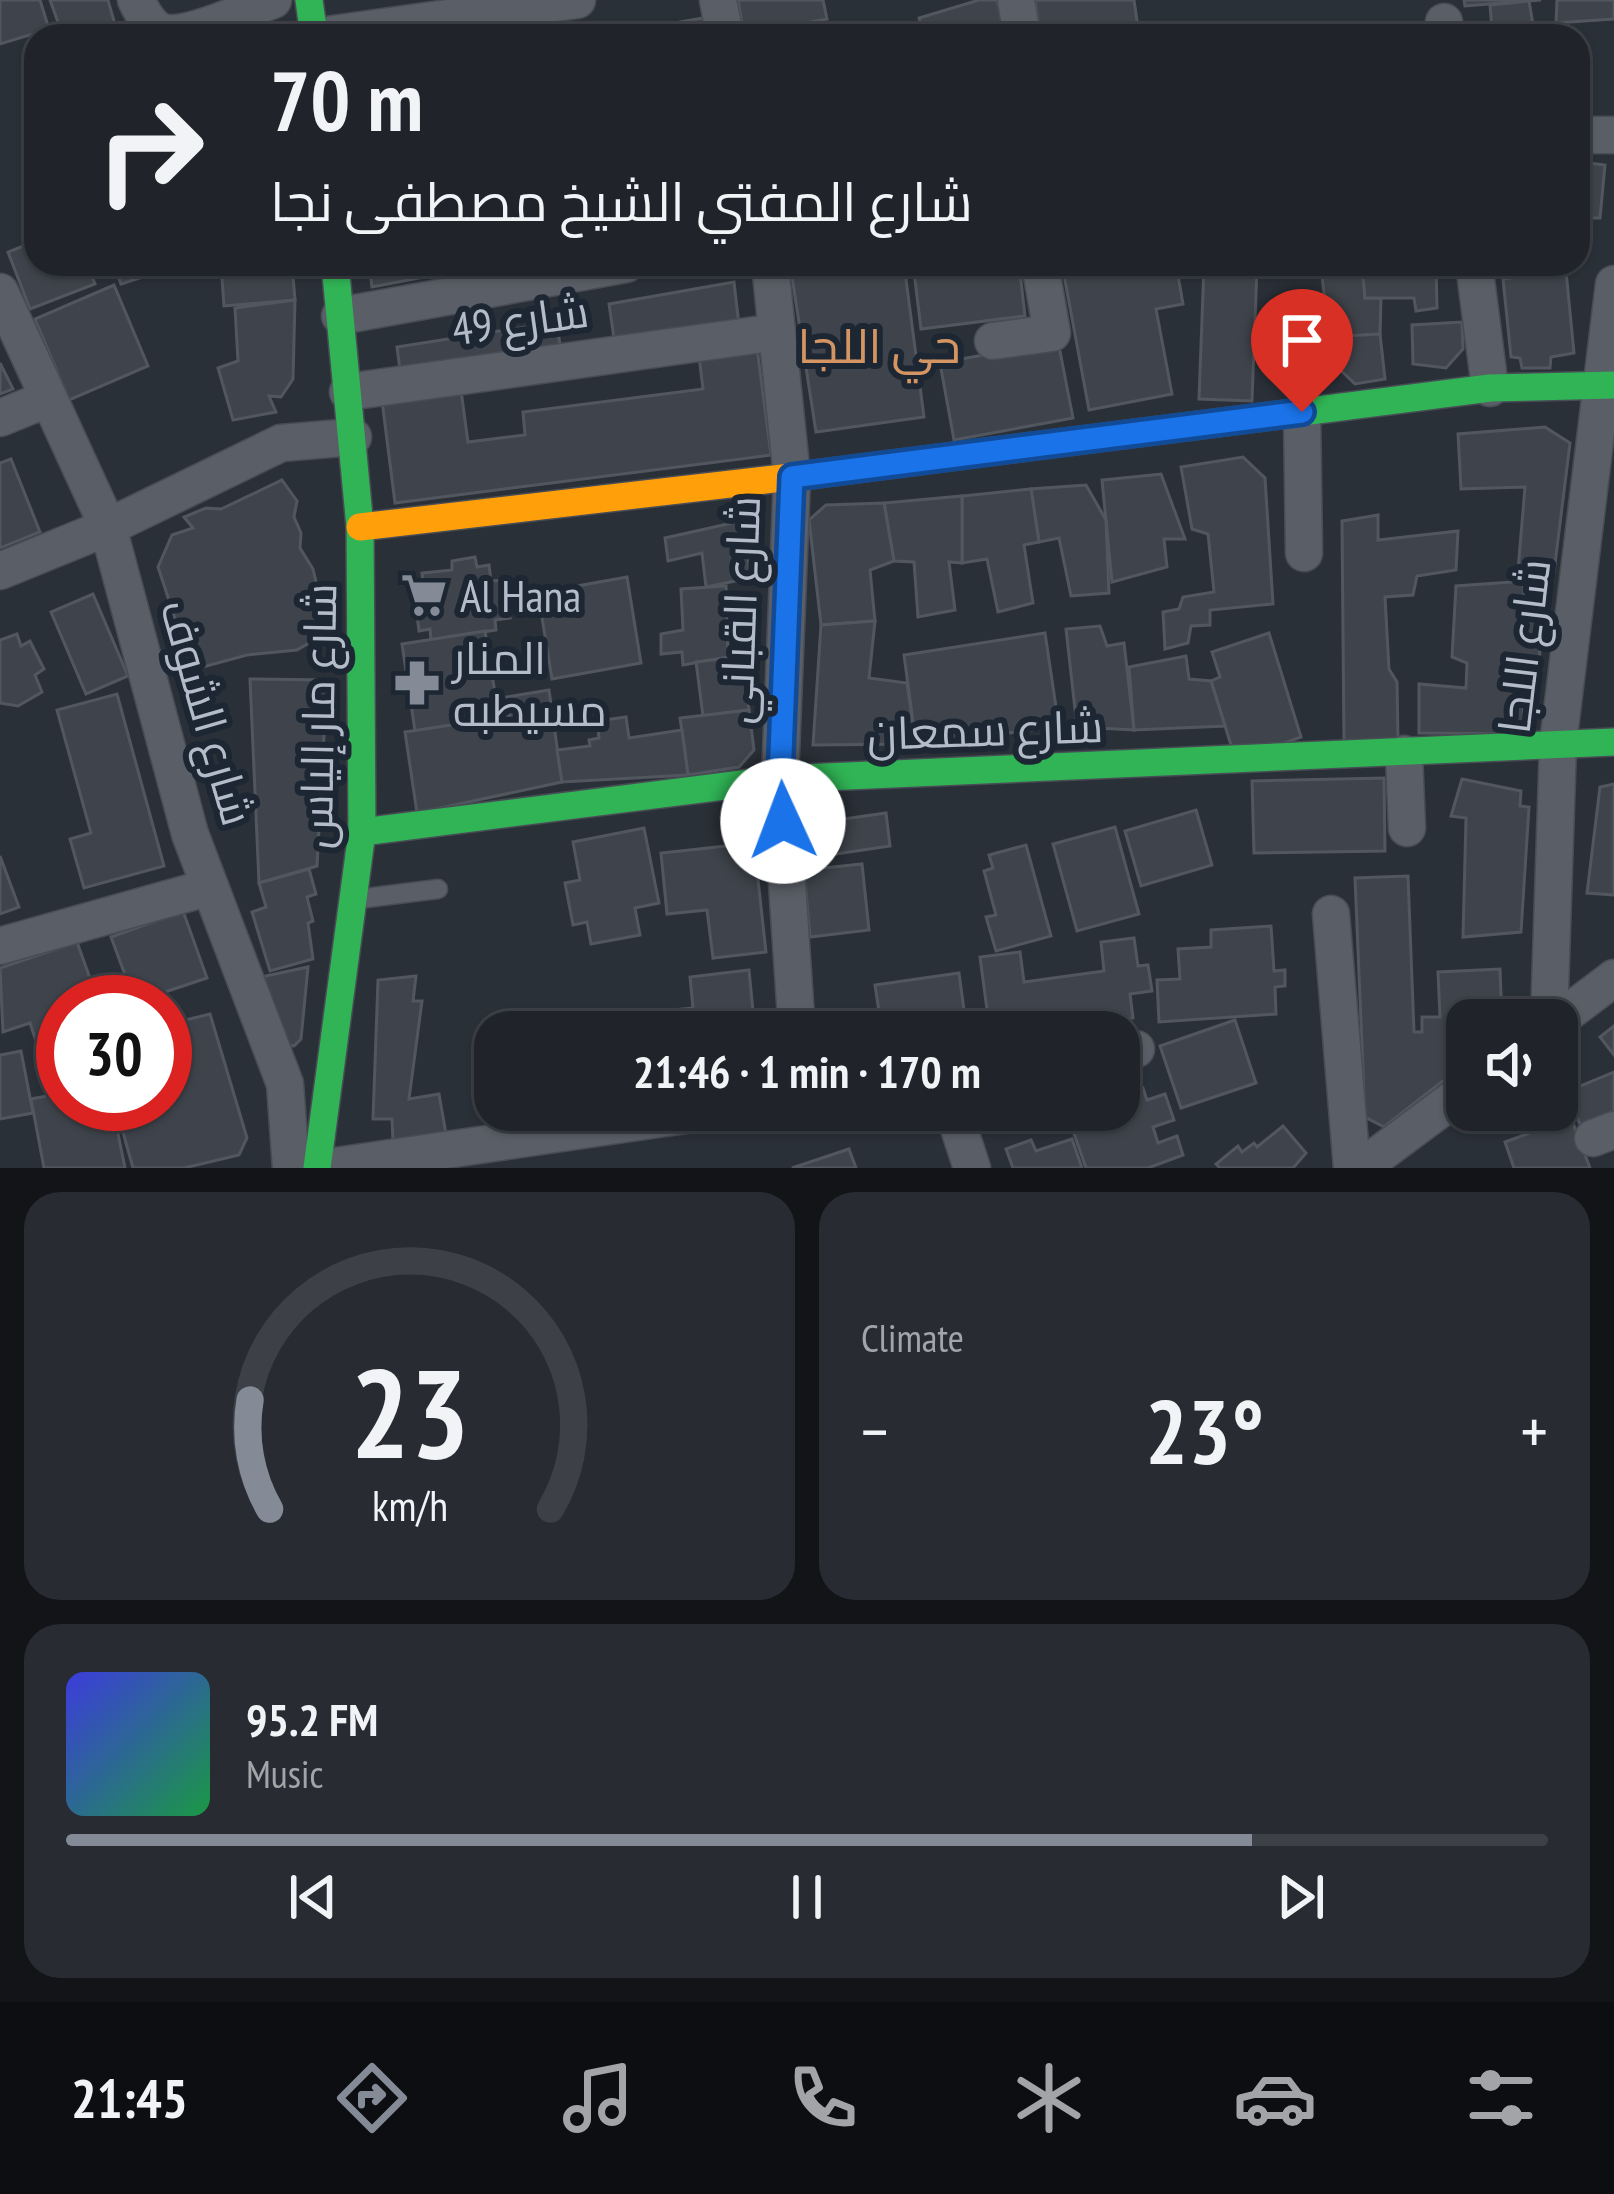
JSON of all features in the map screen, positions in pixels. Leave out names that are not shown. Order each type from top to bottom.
[{"type":"street","points":[[208,24],[273,0]]},
{"type":"street","points":[[404,24],[577,0]]},
{"type":"street","name":"شارع مار إلياس","points":[[319,1168],[362,832],[360,527],[336,276]]},
{"type":"street","points":[[340,316],[560,276]]},
{"type":"street","name":"شارع القباني","points":[[771,276],[792,477],[780,779],[796,1011]]},
{"type":"street","points":[[993,341],[1052,332],[1042,276]]},
{"type":"street","points":[[1476,276],[1490,388]]},
{"type":"street","name":"شارع اللجا","points":[[1553,999],[1558,744],[1599,540],[1614,284]]},
{"type":"street","name":"شارع الشوف","points":[[0,292],[108,527],[190,834],[285,1084],[291,1168]]},
{"type":"street","name":"شارع 49","points":[[348,392],[777,332]]},
{"type":"street","points":[[360,527],[1490,388],[1607,384]]},
{"type":"street","points":[[0,418],[46,399]]},
{"type":"street","points":[[1302,412],[1304,553]]},
{"type":"street","points":[[0,572],[108,527],[281,443],[353,437]]},
{"type":"street","name":"شارع سمعان","points":[[362,832],[780,779],[1614,742]]},
{"type":"street","points":[[1404,754],[1407,828]]},
{"type":"street","points":[[0,946],[210,887]]},
{"type":"street","points":[[1331,914],[1357,1168],[1446,1104]]},
{"type":"street","points":[[1578,1003],[1614,978]]},
{"type":"street","points":[[319,1168],[574,1131]]},
{"type":"street","points":[[960,1131],[972,1168]]},
{"type":"lane","points":[[353,899],[438,890]]},
{"type":"building","points":[[0,0],[40,0],[47,24],[24,24],[24,37],[0,44]]},
{"type":"building","points":[[50,0],[108,0],[115,24],[59,24]]},
{"type":"building","points":[[738,0],[823,0],[827,19],[801,24],[742,24]]},
{"type":"building","points":[[979,0],[997,0],[1003,24],[921,24],[919,18]]},
{"type":"building","points":[[1035,0],[1134,0],[1138,24],[1038,24]]},
{"type":"building","points":[[1464,0],[1541,0],[1465,6]]},
{"type":"building","points":[[1557,0],[1614,0],[1614,19],[1556,23]]},
{"type":"building","points":[[1529,1],[1533,24],[1492,24],[1490,5]]},
{"type":"building","points":[[703,18],[704,24],[669,24]]},
{"type":"building","points":[[1590,163],[1605,165],[1600,218],[1590,218]]},
{"type":"building","points":[[24,246],[24,276],[92,276],[95,284],[30,309],[8,252]]},
{"type":"building","points":[[118,276],[146,276],[121,284]]},
{"type":"building","points":[[222,276],[293,276],[295,300],[224,306]]},
{"type":"building","points":[[371,276],[430,276],[372,287]]},
{"type":"building","points":[[792,276],[906,276],[924,417],[816,432]]},
{"type":"building","points":[[914,276],[1020,276],[1025,316],[921,329]]},
{"type":"building","points":[[1064,276],[1178,276],[1183,304],[1156,309],[1172,394],[1089,410]]},
{"type":"building","points":[[1204,276],[1257,276],[1252,401],[1199,399]]},
{"type":"building","points":[[1322,276],[1364,276],[1365,298],[1381,298],[1380,334],[1332,337],[1331,322],[1327,322]]},
{"type":"building","points":[[1436,276],[1437,308],[1416,311],[1414,298],[1365,298],[1363,277]]},
{"type":"building","points":[[1566,276],[1574,353],[1551,357],[1550,368],[1522,368],[1520,358],[1511,357],[1503,279]]},
{"type":"building","points":[[734,282],[739,325],[615,345],[609,304]]},
{"type":"building","points":[[114,285],[148,366],[69,400],[35,319]]},
{"type":"building","points":[[295,300],[293,379],[281,397],[269,396],[276,412],[233,420],[218,368],[238,361],[235,308]]},
{"type":"building","points":[[557,322],[561,353],[401,378],[397,347]]},
{"type":"building","points":[[1462,322],[1463,349],[1446,368],[1413,364],[1412,325]]},
{"type":"building","points":[[1380,334],[1385,379],[1355,384],[1331,361],[1346,336]]},
{"type":"building","points":[[756,340],[771,455],[395,503],[381,393],[460,383],[468,442],[525,435],[523,412],[703,389],[698,348]]},
{"type":"building","points":[[1058,341],[1073,418],[954,440],[940,363]]},
{"type":"building","points":[[0,363],[13,389],[0,394]]},
{"type":"building","points":[[1545,427],[1570,443],[1554,572],[1518,570],[1525,487],[1461,489],[1458,434]]},
{"type":"building","points":[[1243,457],[1265,478],[1273,604],[1210,610],[1210,625],[1191,626],[1188,643],[1165,649],[1163,612],[1179,609],[1183,597],[1214,592],[1208,534],[1192,529],[1181,467]]},
{"type":"building","points":[[11,459],[40,532],[0,548],[0,463]]},
{"type":"building","points":[[1161,474],[1185,539],[1164,539],[1167,567],[1112,582],[1102,480]]},
{"type":"building","points":[[282,480],[297,501],[294,517],[301,533],[300,548],[313,569],[319,594],[317,629],[309,643],[297,650],[247,655],[192,670],[158,567],[172,535],[193,528],[184,517],[206,508],[221,509]]},
{"type":"building","points":[[1086,485],[1106,520],[1109,593],[1071,596],[1059,538],[1039,542],[1031,489]]},
{"type":"building","points":[[1031,489],[1039,542],[1024,545],[1033,603],[998,612],[987,559],[962,563],[962,496]]},
{"type":"building","points":[[962,496],[962,563],[949,562],[955,610],[918,617],[914,562],[894,561],[884,503]]},
{"type":"building","points":[[884,503],[894,561],[870,570],[875,621],[821,625],[809,520],[826,505]]},
{"type":"building","points":[[1378,515],[1378,540],[1458,531],[1456,570],[1417,576],[1413,595],[1385,597],[1389,669],[1397,682],[1398,741],[1344,743],[1342,521]]},
{"type":"building","points":[[745,520],[750,578],[706,587],[702,553],[668,561],[665,538]]},
{"type":"building","points":[[475,557],[477,567],[489,565],[491,581],[505,580],[510,618],[495,620],[496,630],[431,640],[430,629],[419,631],[413,584],[423,583],[422,573],[452,570],[452,561]]},
{"type":"building","points":[[627,577],[641,663],[552,679],[538,593]]},
{"type":"building","points":[[1524,581],[1524,598],[1546,601],[1538,667],[1524,668],[1523,734],[1419,733],[1419,684],[1466,688],[1467,663],[1452,657],[1456,586]]},
{"type":"building","points":[[726,586],[728,657],[683,665],[682,652],[661,654],[661,634],[683,630],[681,589]]},
{"type":"building","points":[[93,594],[128,676],[86,694],[51,612]]},
{"type":"building","points":[[875,621],[869,678],[907,683],[916,744],[813,745],[821,625]]},
{"type":"building","points":[[1100,626],[1107,646],[1124,643],[1134,730],[1077,727],[1066,629]]},
{"type":"building","points":[[485,631],[499,718],[415,731],[402,644]]},
{"type":"building","points":[[1045,633],[1059,727],[916,744],[904,655]]},
{"type":"building","points":[[1269,633],[1301,737],[1236,761],[1211,681],[1220,677],[1212,652]]},
{"type":"building","points":[[17,634],[21,646],[30,641],[44,669],[35,675],[42,692],[18,706],[0,703],[0,640]]},
{"type":"building","points":[[743,656],[749,710],[703,716],[696,662]]},
{"type":"building","points":[[1186,656],[1189,679],[1211,681],[1225,726],[1134,730],[1129,667]]},
{"type":"building","points":[[250,679],[327,680],[317,866],[259,883]]},
{"type":"building","points":[[549,690],[562,782],[417,813],[405,732],[510,716],[507,697]]},
{"type":"building","points":[[117,694],[164,866],[84,888],[70,839],[91,833],[57,710]]},
{"type":"building","points":[[749,710],[754,750],[739,767],[688,775],[680,718]]},
{"type":"building","points":[[626,717],[629,738],[682,730],[688,775],[562,782],[557,750],[590,746],[589,740],[599,738],[597,721]]},
{"type":"building","points":[[1384,778],[1385,851],[1254,853],[1252,781]]},
{"type":"building","points":[[1462,779],[1521,791],[1520,806],[1529,807],[1521,932],[1463,937],[1466,818],[1451,816]]},
{"type":"building","points":[[1614,784],[1614,895],[1587,893],[1600,787]]},
{"type":"building","points":[[1196,810],[1212,865],[1141,886],[1125,831]]},
{"type":"building","points":[[886,813],[890,846],[829,855],[826,834],[837,820]]},
{"type":"building","points":[[1115,827],[1139,914],[1077,931],[1053,844]]},
{"type":"building","points":[[644,828],[659,903],[635,908],[640,935],[591,944],[587,922],[573,925],[565,883],[580,880],[573,842]]},
{"type":"building","points":[[754,843],[766,952],[713,958],[707,910],[667,914],[661,853]]},
{"type":"building","points":[[1026,845],[1051,936],[996,951],[986,917],[996,915],[984,871],[993,868],[989,855]]},
{"type":"building","points":[[0,856],[19,907],[0,914]]},
{"type":"building","points":[[862,864],[869,930],[810,937],[804,870]]},
{"type":"building","points":[[309,869],[316,894],[307,897],[313,921],[308,923],[313,959],[270,971],[252,912],[266,907],[259,883]]},
{"type":"building","points":[[1408,876],[1414,1032],[1422,1032],[1422,1017],[1440,1017],[1438,972],[1500,969],[1501,999],[1446,999],[1446,1078],[1384,1127],[1365,1117],[1355,878]]},
{"type":"building","points":[[183,911],[207,978],[192,983],[192,975],[125,975],[111,937]]},
{"type":"building","points":[[1271,926],[1274,971],[1285,970],[1285,986],[1275,987],[1276,1014],[1159,1022],[1157,980],[1180,979],[1178,949],[1211,947],[1211,930]]},
{"type":"building","points":[[1134,938],[1138,966],[1148,965],[1152,991],[1130,994],[1132,1011],[987,1011],[980,957],[1020,952],[1024,982],[1104,971],[1101,942]]},
{"type":"building","points":[[77,942],[89,975],[36,975],[35,1038],[30,1023],[3,1032],[0,968]]},
{"type":"building","points":[[308,967],[301,1039],[294,1046],[284,1045],[261,977]]},
{"type":"building","points":[[749,970],[753,1011],[662,1011],[693,1008],[690,977]]},
{"type":"building","points":[[959,973],[964,1011],[879,1011],[875,985]]},
{"type":"building","points":[[416,976],[413,1001],[422,1001],[409,1099],[439,1094],[446,1134],[393,1142],[392,1119],[373,1119],[378,980]]},
{"type":"building","points":[[210,1014],[247,1138],[239,1155],[184,1168],[133,1168],[123,1131],[192,1131],[192,1018]]},
{"type":"building","points":[[1235,1020],[1256,1083],[1181,1108],[1160,1046]]},
{"type":"building","points":[[1614,1026],[1614,1055],[1600,1037]]},
{"type":"building","points":[[21,1051],[33,1113],[0,1119],[0,1055]]},
{"type":"building","points":[[1614,1072],[1614,1115],[1581,1127],[1578,1087]]},
{"type":"building","points":[[1140,1089],[1147,1100],[1165,1094],[1174,1120],[1153,1127],[1158,1143],[1177,1136],[1183,1155],[1148,1168],[1086,1168],[1073,1131],[1140,1131]]},
{"type":"building","points":[[1283,1126],[1306,1153],[1293,1168],[1220,1168],[1216,1164],[1238,1146],[1242,1152],[1254,1143],[1257,1147]]},
{"type":"building","points":[[37,1131],[117,1131],[125,1168],[44,1168]]},
{"type":"building","points":[[1535,1131],[1576,1131],[1590,1168],[1514,1168],[1505,1142]]},
{"type":"building","points":[[1072,1139],[1082,1168],[1013,1168],[1006,1149],[1031,1140],[1036,1151]]},
{"type":"building","points":[[849,1149],[856,1168],[792,1168]]},
{"type":"traffic: fast","points":[[309,0],[312,24]]},
{"type":"traffic: fast","points":[[317,1168],[362,832],[360,527],[336,276]]},
{"type":"traffic: fast","points":[[808,475],[1490,388],[1614,385]]},
{"type":"traffic: fast","points":[[362,832],[780,779],[1614,742]]},
{"type":"traffic: slow","points":[[360,527],[808,475]]},
{"type":"place","name":"Al Hana","points":[[424,595]]},
{"type":"place","name":"المنار مسيطبه","points":[[417,683]]},
{"type":"district","name":"حي اللجا","points":[[879,345]]},
{"type":"route","points":[[783,821],[780,779],[792,477],[1302,412]]}]
